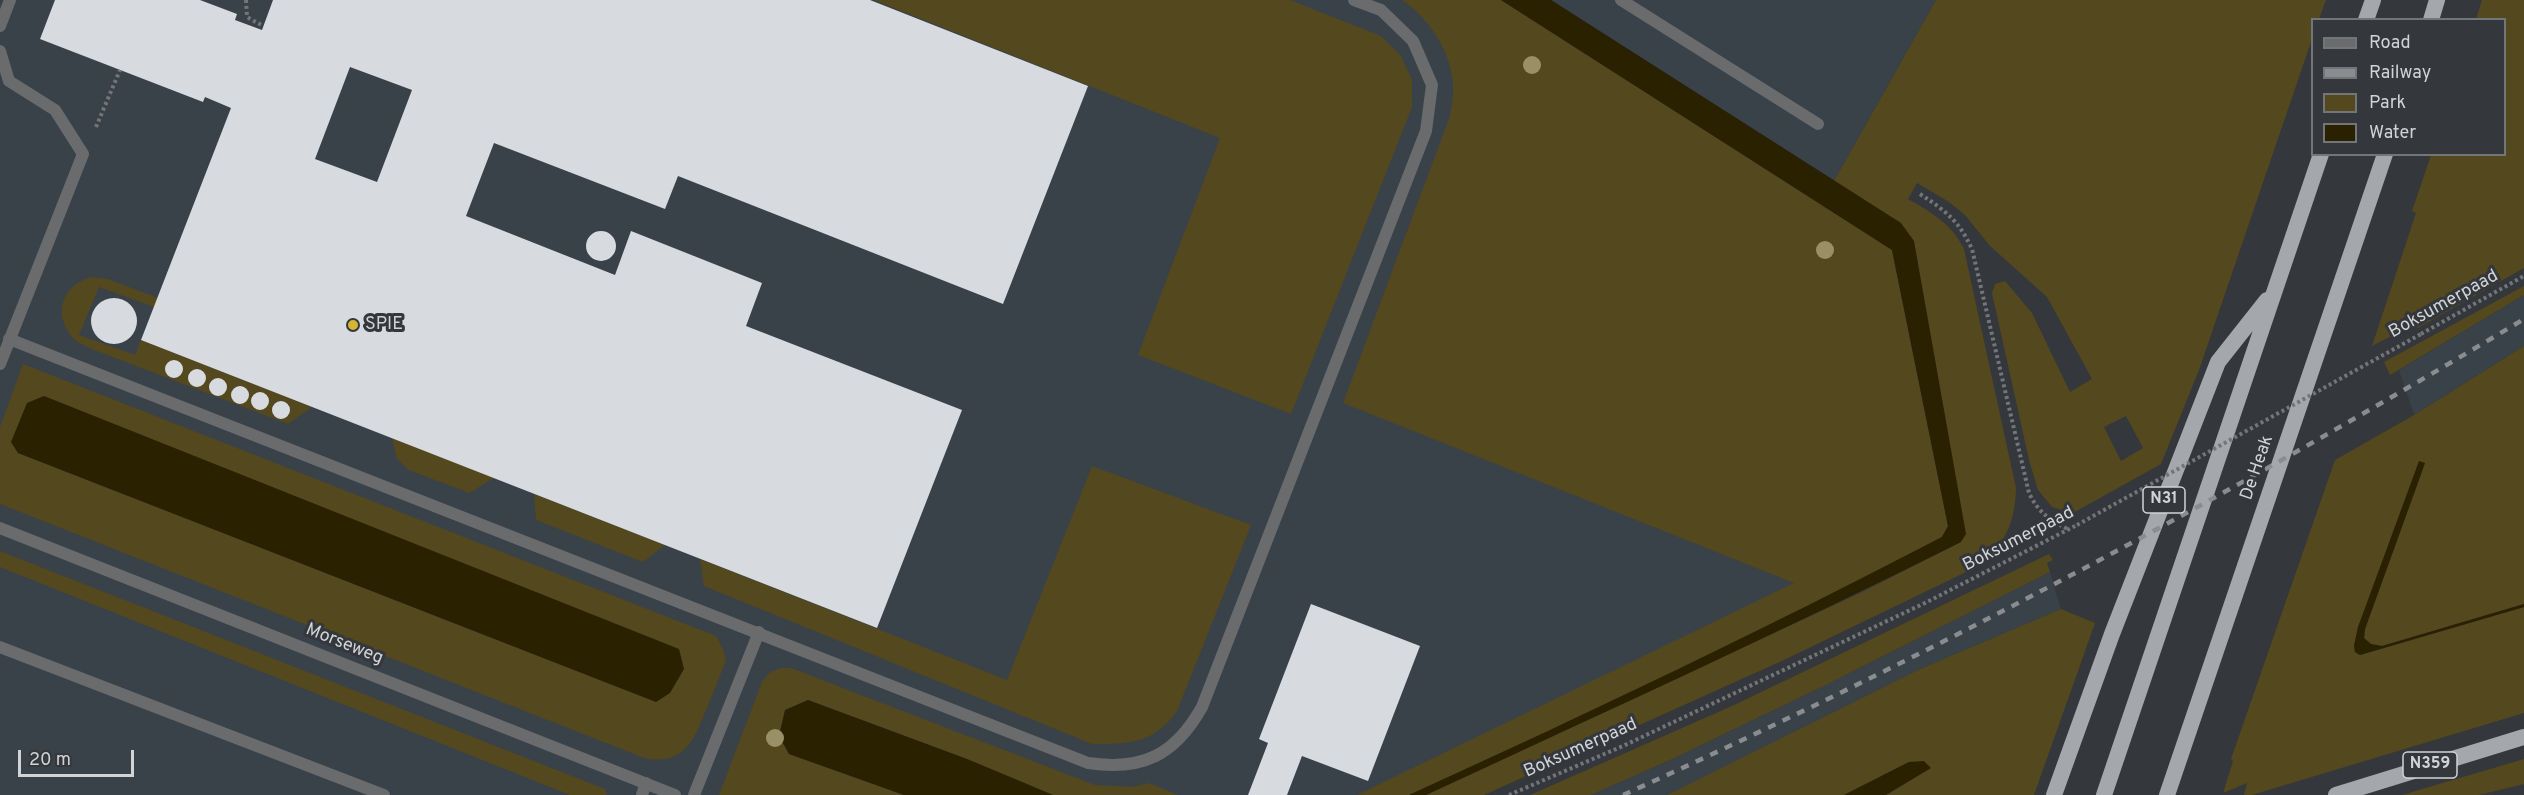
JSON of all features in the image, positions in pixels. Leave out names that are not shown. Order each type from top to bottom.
[{"type":"highway","points":[[2367,18],[2373,0]]},
{"type":"highway","points":[[2432,18],[2438,0]]},
{"type":"highway","name":"N31","points":[[2104,795],[2319,156]]},
{"type":"highway","name":"De Heak","points":[[2167,795],[2384,156]]},
{"type":"highway","name":"N31","points":[[2054,795],[2112,634],[2218,362],[2275,290]]},
{"type":"highway","name":"N359","points":[[2336,795],[2524,737]]},
{"type":"street","points":[[0,26],[10,0]]},
{"type":"street","points":[[9,339],[1088,763],[1111,766],[1132,764],[1152,758],[1173,746],[1190,729],[1206,696],[1426,131],[1432,86],[1413,41],[1380,10],[1354,0]]},
{"type":"street","points":[[1622,0],[1818,124]]},
{"type":"street","points":[[0,51],[9,81],[56,111],[83,154],[0,364]]},
{"type":"street","name":"Morseweg","points":[[0,528],[644,789],[675,795]]},
{"type":"street","points":[[694,795],[759,632]]},
{"type":"street","points":[[0,647],[384,795]]},
{"type":"path","points":[[246,0],[247,17],[263,26]]},
{"type":"path","points":[[83,154],[120,70]]},
{"type":"path","points":[[1920,194],[1951,216],[1963,230],[1972,249],[2029,493],[2037,508],[2044,515],[2070,530]]},
{"type":"path","name":"Boksumerpaad","points":[[1509,795],[1666,726],[1915,608],[2070,530],[2524,276]]},
{"type":"shaded area","points":[[0,0],[1501,0],[1948,526],[1409,795],[1053,795],[967,759],[789,754],[904,795],[0,795]]},
{"type":"shaded area","points":[[1551,0],[1936,0],[1834,181]]},
{"type":"shaded area","points":[[2524,295],[2524,346],[2414,415],[2399,370]]},
{"type":"shaded area","points":[[2050,572],[2061,609],[1920,669],[1667,795],[1591,795],[1668,761],[1826,685]]},
{"type":"green space","points":[[874,0],[1290,0],[1381,36],[1401,56],[1412,80],[1412,107],[1291,414],[1138,355],[1220,138]]},
{"type":"green space","points":[[1402,0],[1501,0],[1892,250],[1948,526],[1942,537],[1828,597],[1568,723],[1409,795],[1357,795],[1794,583],[1343,403],[1450,116],[1453,90],[1449,62],[1430,27]]},
{"type":"green space","points":[[1936,0],[2326,0],[2319,18],[2311,18],[2311,42],[2199,370],[2161,464],[2073,513],[2052,507],[2038,490],[2029,460],[1992,293],[1995,284],[2005,281],[2032,313],[2070,392],[2092,379],[2047,297],[1990,246],[1965,215],[1949,202],[1917,183],[1908,199],[1933,214],[1947,226],[1964,249],[2016,488],[2010,526],[1991,560],[1784,660],[1484,795],[1426,795],[1860,593],[1961,542],[1900,223],[1834,181]],"holes":[[[2126,416],[2143,448],[2121,461],[2104,427]]]},
{"type":"green space","points":[[2482,0],[2524,0],[2524,268],[2418,328],[2415,324],[2372,346],[2416,213],[2412,211],[2431,156],[2506,156],[2506,18],[2476,18]]},
{"type":"green space","points":[[92,277],[108,279],[158,298],[154,307],[99,287],[79,335],[135,355],[141,340],[312,407],[288,424],[79,343],[73,338],[63,320],[63,302],[73,286]]},
{"type":"green space","points":[[2524,286],[2524,295],[2390,375],[2384,362]]},
{"type":"green space","points":[[2524,346],[2524,604],[2382,646],[2371,644],[2364,638],[2365,629],[2425,463],[2358,627],[2354,646],[2355,652],[2360,655],[2524,607],[2524,713],[2252,795],[2244,795],[2247,783],[2223,793],[2233,761],[2231,759],[2335,460],[2414,415]]},
{"type":"green space","points":[[23,364],[716,636],[726,661],[697,732],[685,749],[678,755],[668,758],[657,760],[644,758],[0,504],[0,427]],"holes":[[[11,441],[656,702],[18,453]]]},
{"type":"green space","points":[[392,438],[494,478],[469,493],[409,470],[397,459]]},
{"type":"green space","points":[[1092,466],[1251,525],[1177,711],[1159,730],[1139,740],[1092,744],[704,586],[700,559],[1007,680]]},
{"type":"green space","points":[[534,494],[665,545],[643,562],[536,520]]},
{"type":"green space","points":[[0,551],[605,789],[607,795],[570,795],[0,567]]},
{"type":"green space","points":[[2049,554],[2053,560],[2047,563],[2050,572],[1826,685],[1668,761],[1591,795],[1530,795],[1732,706]]},
{"type":"green space","points":[[2061,609],[2095,623],[2034,795],[1886,795],[1930,768],[1909,762],[1844,795],[1667,795],[1920,669]]},
{"type":"green space","points":[[780,668],[791,668],[1095,785],[1132,787],[1149,783],[1178,795],[1053,795],[967,759],[808,700],[785,710],[779,736],[789,754],[904,795],[719,795],[762,682],[769,673]]},
{"type":"green space","points":[[2524,759],[2524,784],[2479,795],[2402,795]]},
{"type":"water","points":[[1501,0],[1551,0],[1901,223],[1914,241],[1966,534],[1961,542],[1695,670],[1426,795],[1409,795],[1744,637],[1942,537],[1948,526],[1892,250]]},
{"type":"water","points":[[44,396],[679,649],[684,669],[670,693],[656,702],[18,453],[11,442],[27,403]]},
{"type":"water","points":[[2419,461],[2425,463],[2365,629],[2364,638],[2371,644],[2382,646],[2524,604],[2524,607],[2360,655],[2355,652],[2354,646],[2358,627]]},
{"type":"water","points":[[808,700],[967,759],[1053,795],[904,795],[789,754],[779,736],[785,710]]},
{"type":"water","points":[[1924,761],[1931,768],[1886,795],[1844,795],[1909,762]]},
{"type":"building","points":[[55,0],[200,0],[237,14],[235,20],[262,30],[273,0],[870,0],[1088,86],[1003,304],[678,176],[665,209],[494,143],[466,216],[615,275],[631,231],[762,283],[746,326],[962,410],[877,628],[141,340],[231,108],[205,97],[203,102],[40,39]],"holes":[[[350,67],[412,90],[377,182],[315,159]]]},
{"type":"building","points":[[601,231],[607,232],[615,240],[615,252],[607,260],[601,261],[595,260],[587,252],[586,246],[587,240],[595,232]]},
{"type":"building","points":[[114,298],[130,305],[137,321],[130,337],[114,344],[98,337],[91,321],[98,305]]},
{"type":"building","points":[[170,360],[178,360],[183,365],[181,376],[170,378],[165,373],[165,365]]},
{"type":"building","points":[[193,369],[201,369],[206,374],[204,385],[193,387],[188,382],[188,374]]},
{"type":"building","points":[[214,378],[222,378],[227,383],[225,394],[214,396],[209,391],[209,383]]},
{"type":"building","points":[[236,386],[244,386],[249,391],[247,402],[236,404],[231,399],[231,391]]},
{"type":"building","points":[[256,392],[264,392],[269,397],[267,408],[256,410],[251,405],[251,397]]},
{"type":"building","points":[[277,401],[285,401],[290,406],[288,417],[277,419],[272,414],[272,406]]},
{"type":"building","points":[[1311,604],[1420,646],[1368,781],[1302,756],[1287,795],[1248,795],[1268,743],[1259,739]]},
{"type":"railway","points":[[1623,795],[1854,686],[2081,570],[2304,448],[2524,319]]},
{"type":"place","name":"SPIE","points":[[353,325]]}]
